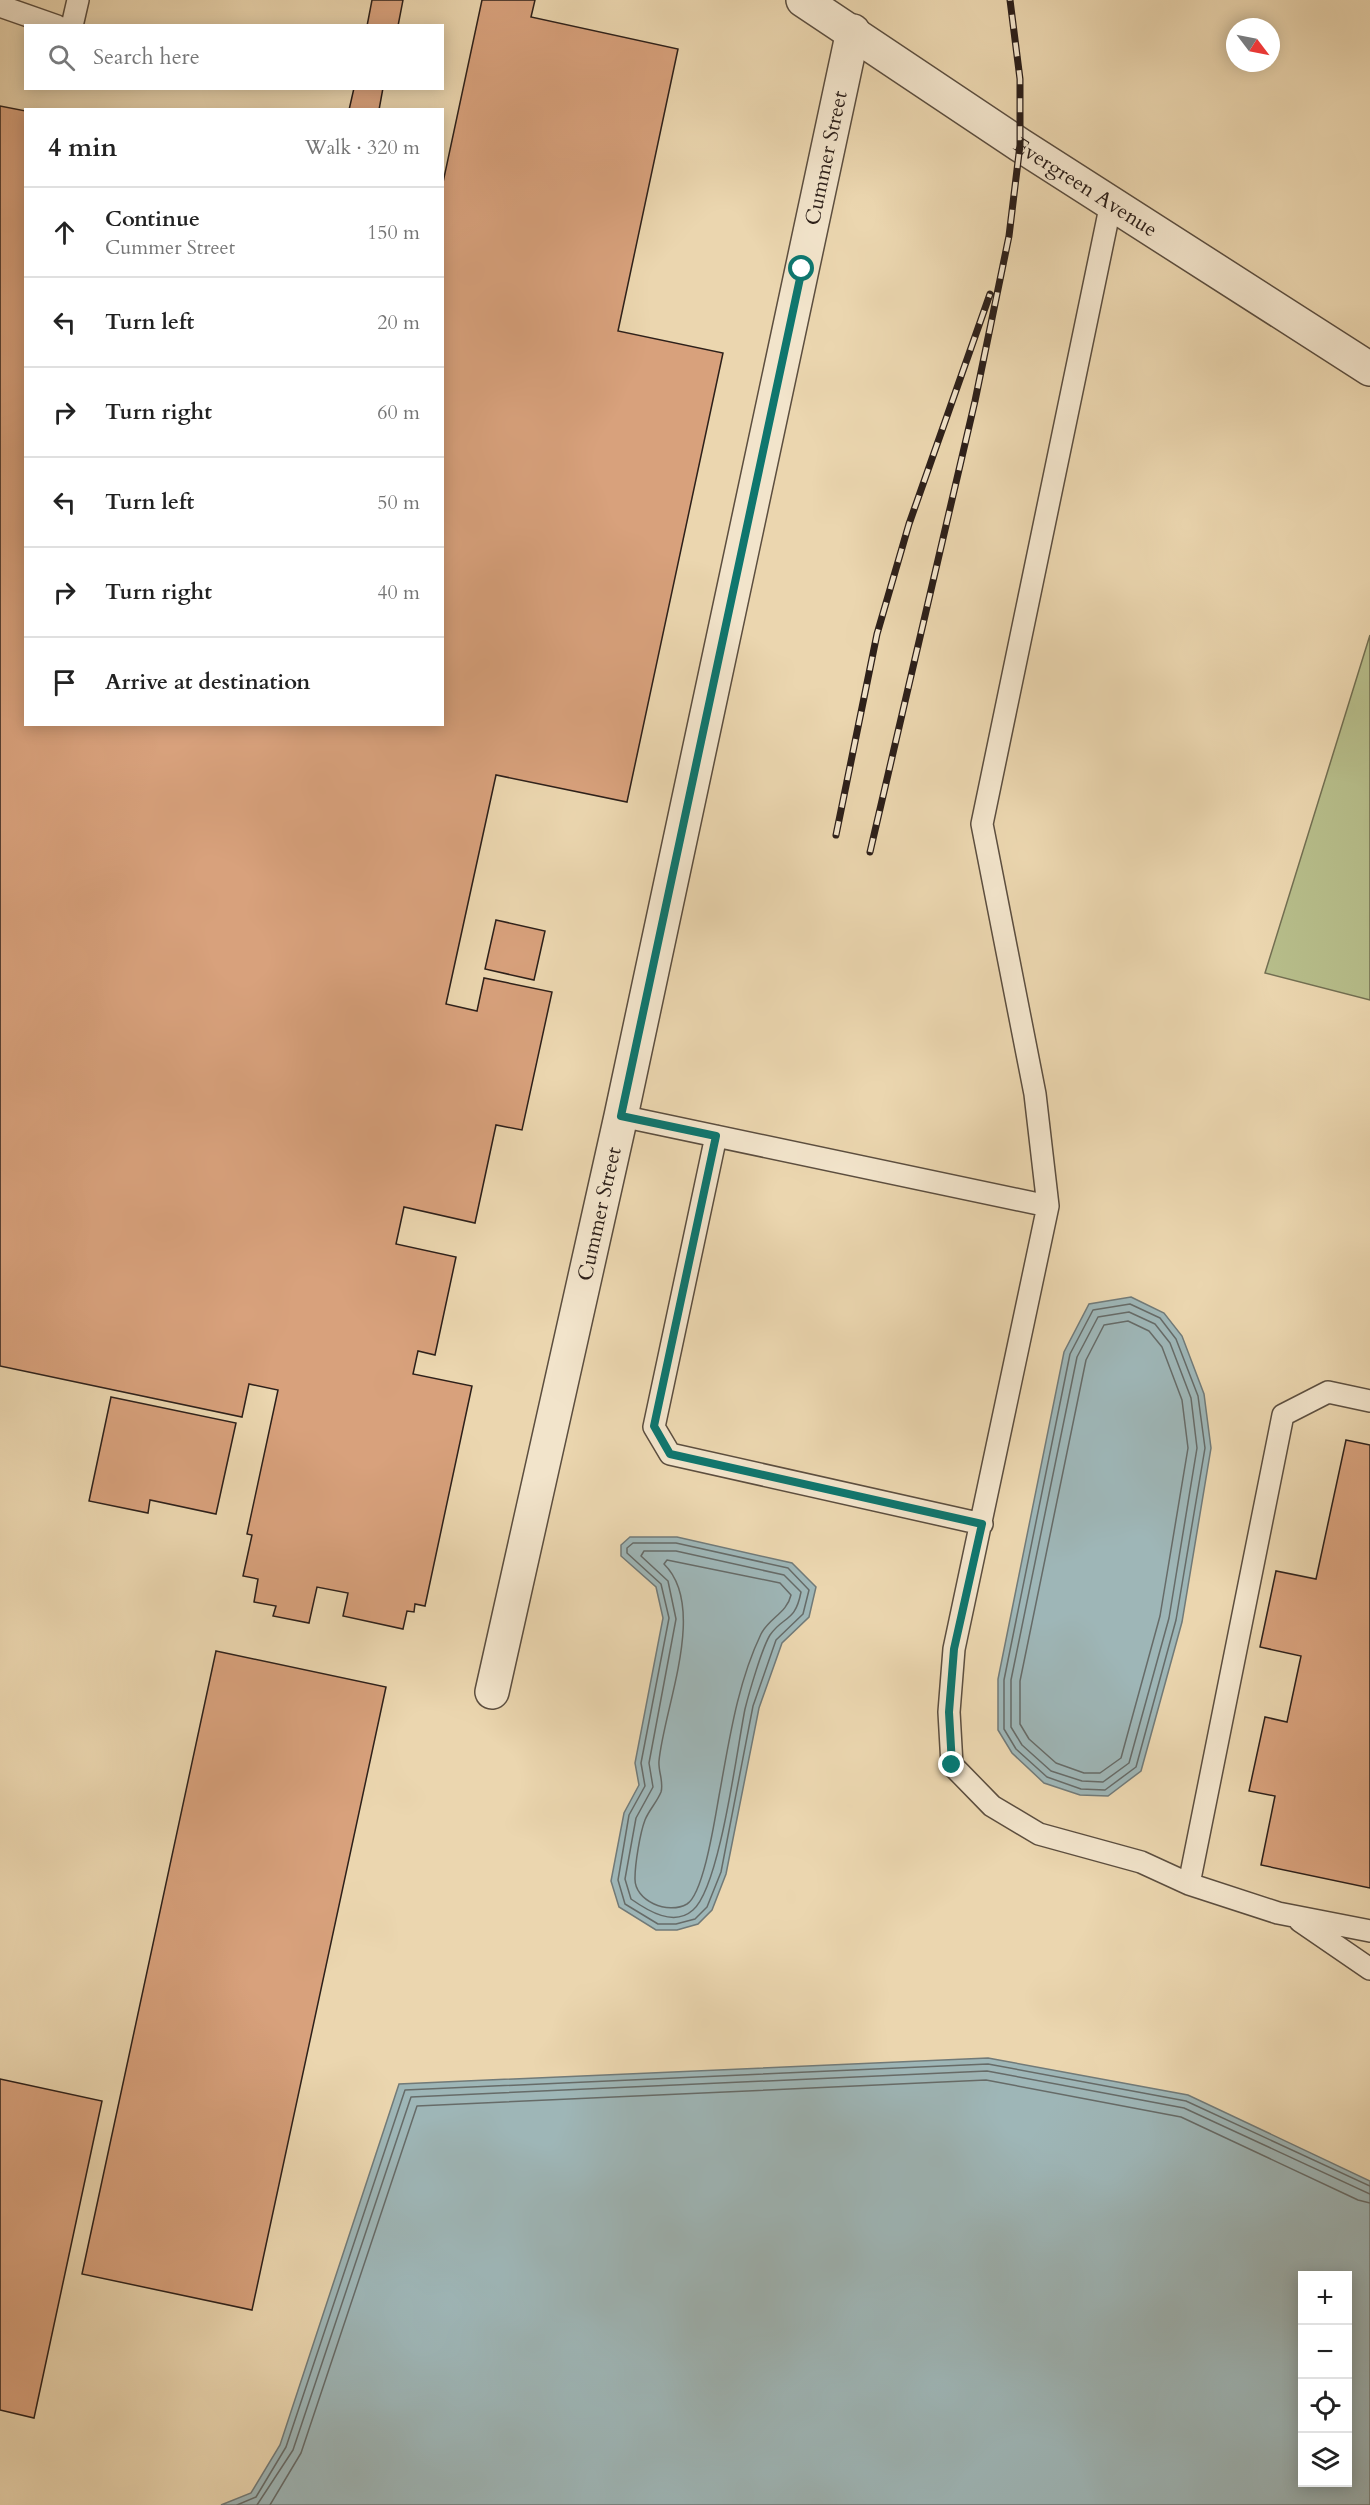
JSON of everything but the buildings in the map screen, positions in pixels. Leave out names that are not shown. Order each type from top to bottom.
[{"type":"street","name":"Evergreen Avenue","points":[[803,0],[1111,204],[1370,369]]},
{"type":"street","name":"Cummer Street","points":[[492,1692],[621,1116],[853,31]]},
{"type":"lane","points":[[72,24],[78,0]]},
{"type":"lane","points":[[0,6],[51,24]]},
{"type":"lane","points":[[1111,204],[982,824],[1035,1094],[1048,1206],[954,1649],[949,1712],[952,1765],[992,1806],[1039,1834],[1140,1862],[1189,1884],[1293,1916],[1370,1931]]},
{"type":"lane","points":[[621,1116],[1048,1206]]},
{"type":"lane","points":[[716,1136],[654,1426],[670,1454],[982,1524]]},
{"type":"lane","points":[[1189,1884],[1283,1415],[1328,1392],[1370,1401]]},
{"type":"lane","points":[[1293,1916],[1370,1969]]},
{"type":"green space","points":[[1370,635],[1370,1000],[1265,973]]},
{"type":"water","points":[[1131,1297],[1164,1313],[1182,1336],[1204,1394],[1211,1448],[1182,1622],[1141,1771],[1108,1796],[1080,1795],[1044,1783],[1012,1753],[998,1730],[998,1679],[1064,1352],[1089,1304]]},
{"type":"water","points":[[630,1537],[677,1537],[792,1563],[816,1587],[809,1617],[782,1643],[759,1708],[726,1874],[712,1910],[698,1924],[677,1930],[656,1930],[619,1907],[611,1881],[624,1813],[639,1785],[635,1763],[663,1618],[656,1587],[621,1556],[621,1545]]},
{"type":"water","points":[[988,2058],[1188,2095],[1370,2181],[1370,2505],[221,2505],[251,2493],[280,2445],[399,2084]]},
{"type":"railway","points":[[870,852],[975,401],[1009,236],[1020,145],[1020,79],[1010,0]]},
{"type":"railway","points":[[836,835],[877,634],[909,524],[990,294]]},
{"type":"route","points":[[802,269],[621,1116],[716,1136],[654,1426],[670,1454],[982,1524],[954,1649],[949,1712],[952,1765]]}]
